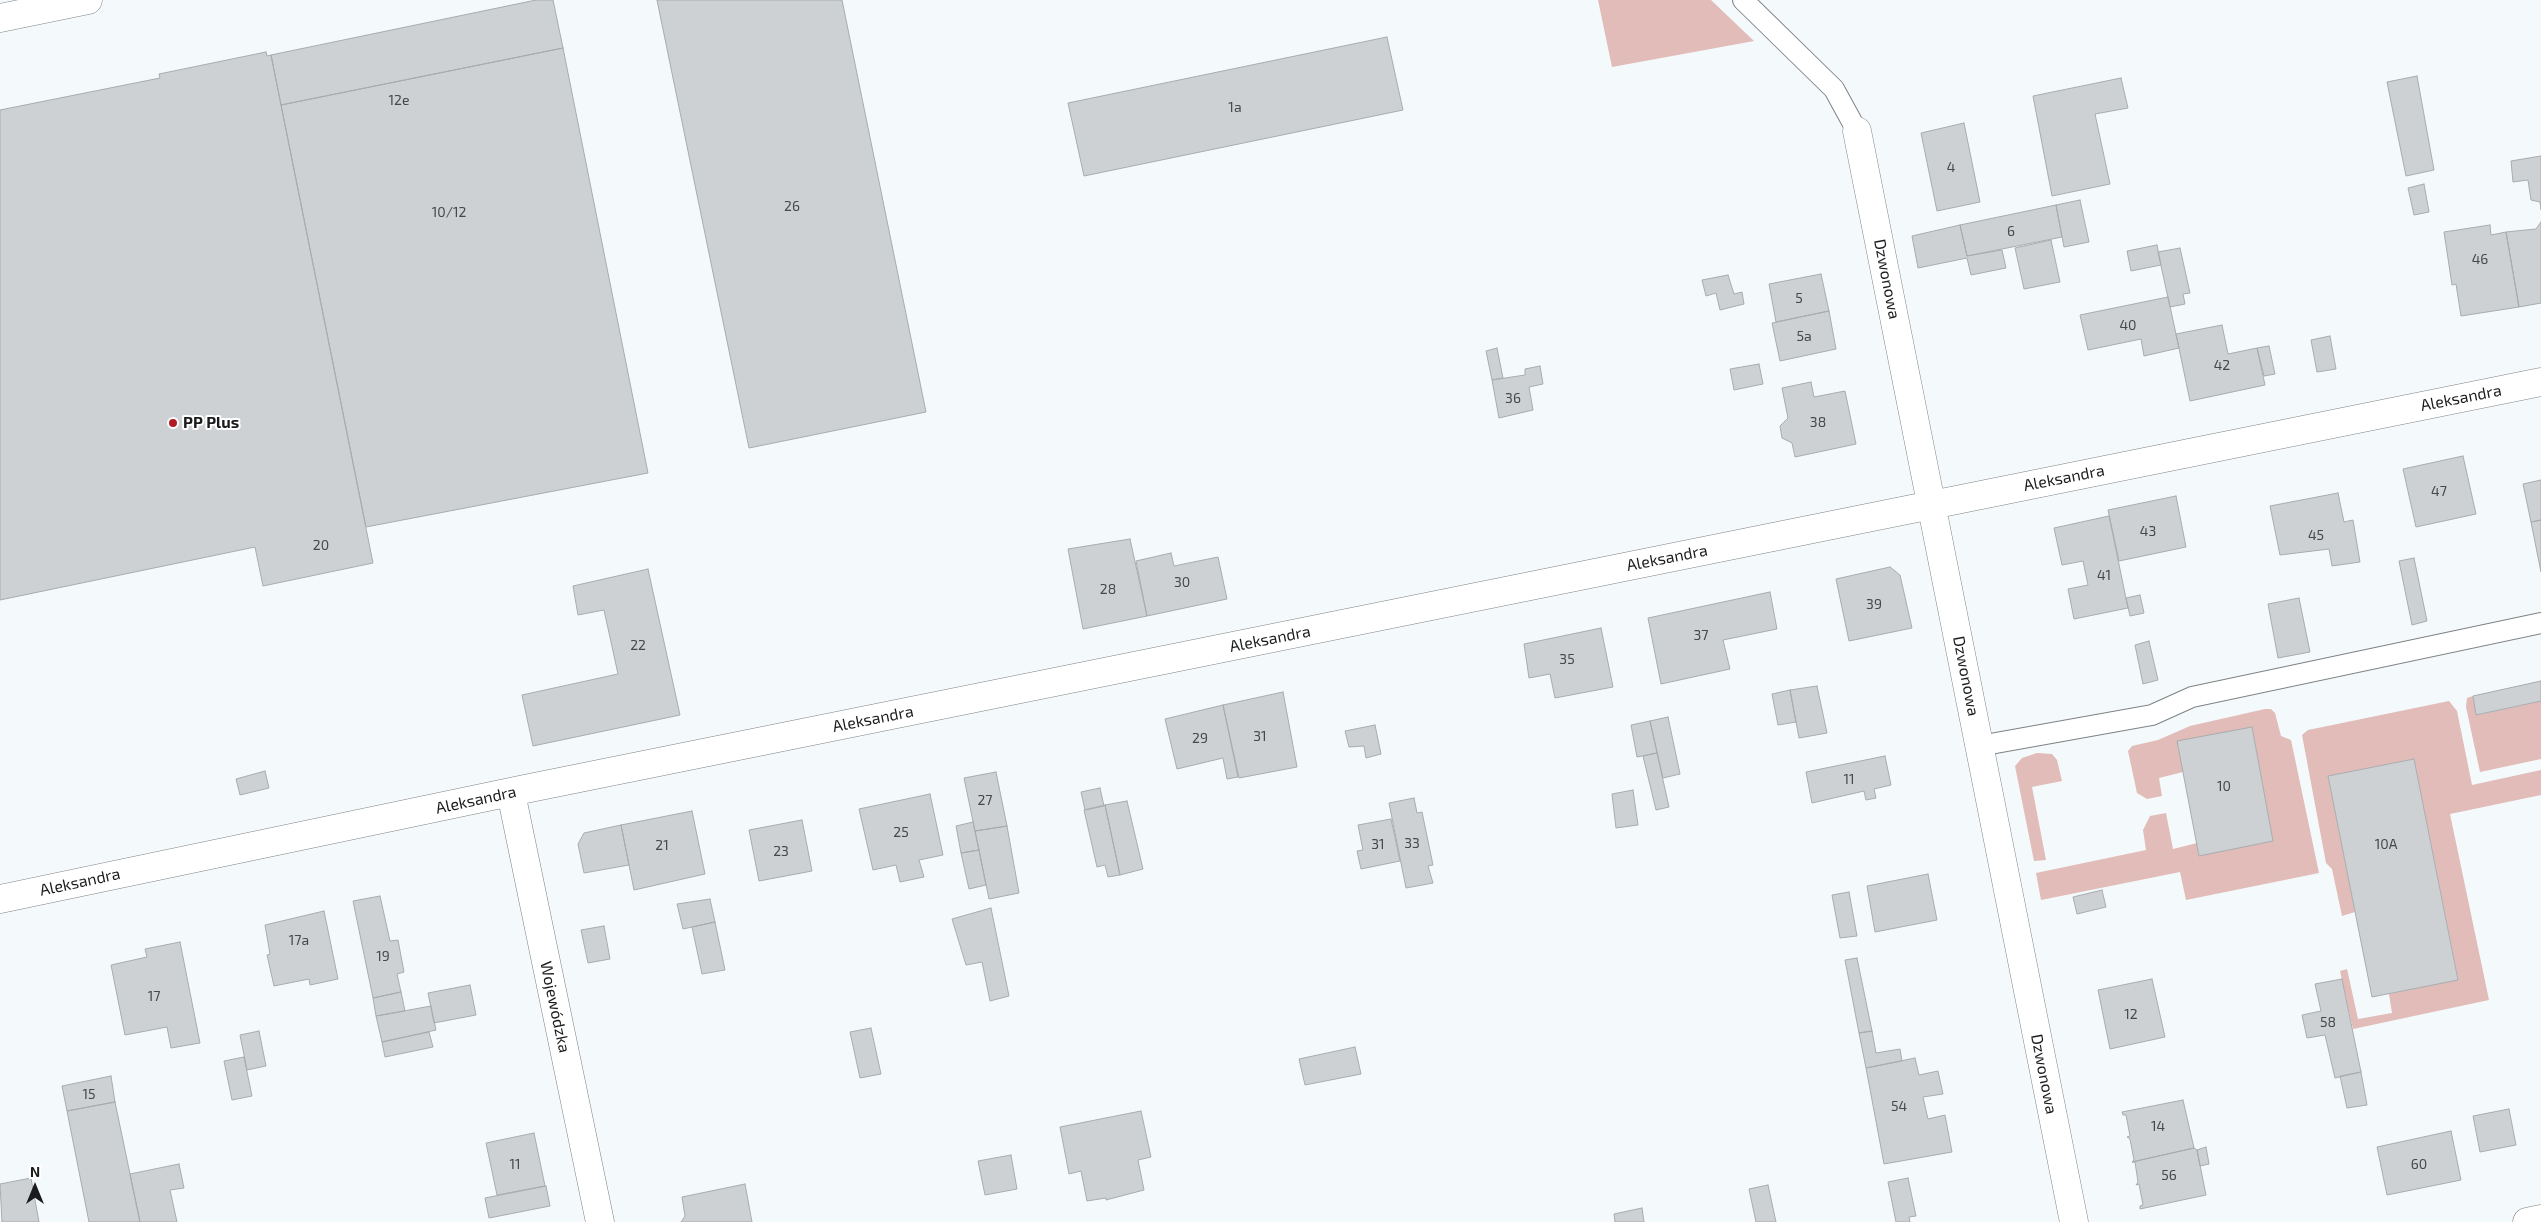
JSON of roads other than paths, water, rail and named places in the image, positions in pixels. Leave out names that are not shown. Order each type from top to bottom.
[{"type":"street","points":[[0,18],[88,0]]},
{"type":"street","name":"Dzwonowa","points":[[1857,131],[1933,504],[2074,1222]]},
{"type":"street","name":"Aleksandra","points":[[0,899],[511,793],[2541,382]]},
{"type":"street","name":"Wojewódzka","points":[[511,793],[600,1222]]},
{"type":"street","points":[[2527,1222],[2541,1219]]},
{"type":"lane","points":[[1743,0],[1834,89],[1857,131]]},
{"type":"lane","points":[[1979,746],[2152,715],[2192,697],[2541,623]]},
{"type":"place","name":"PP Plus","points":[[173,423]]}]
